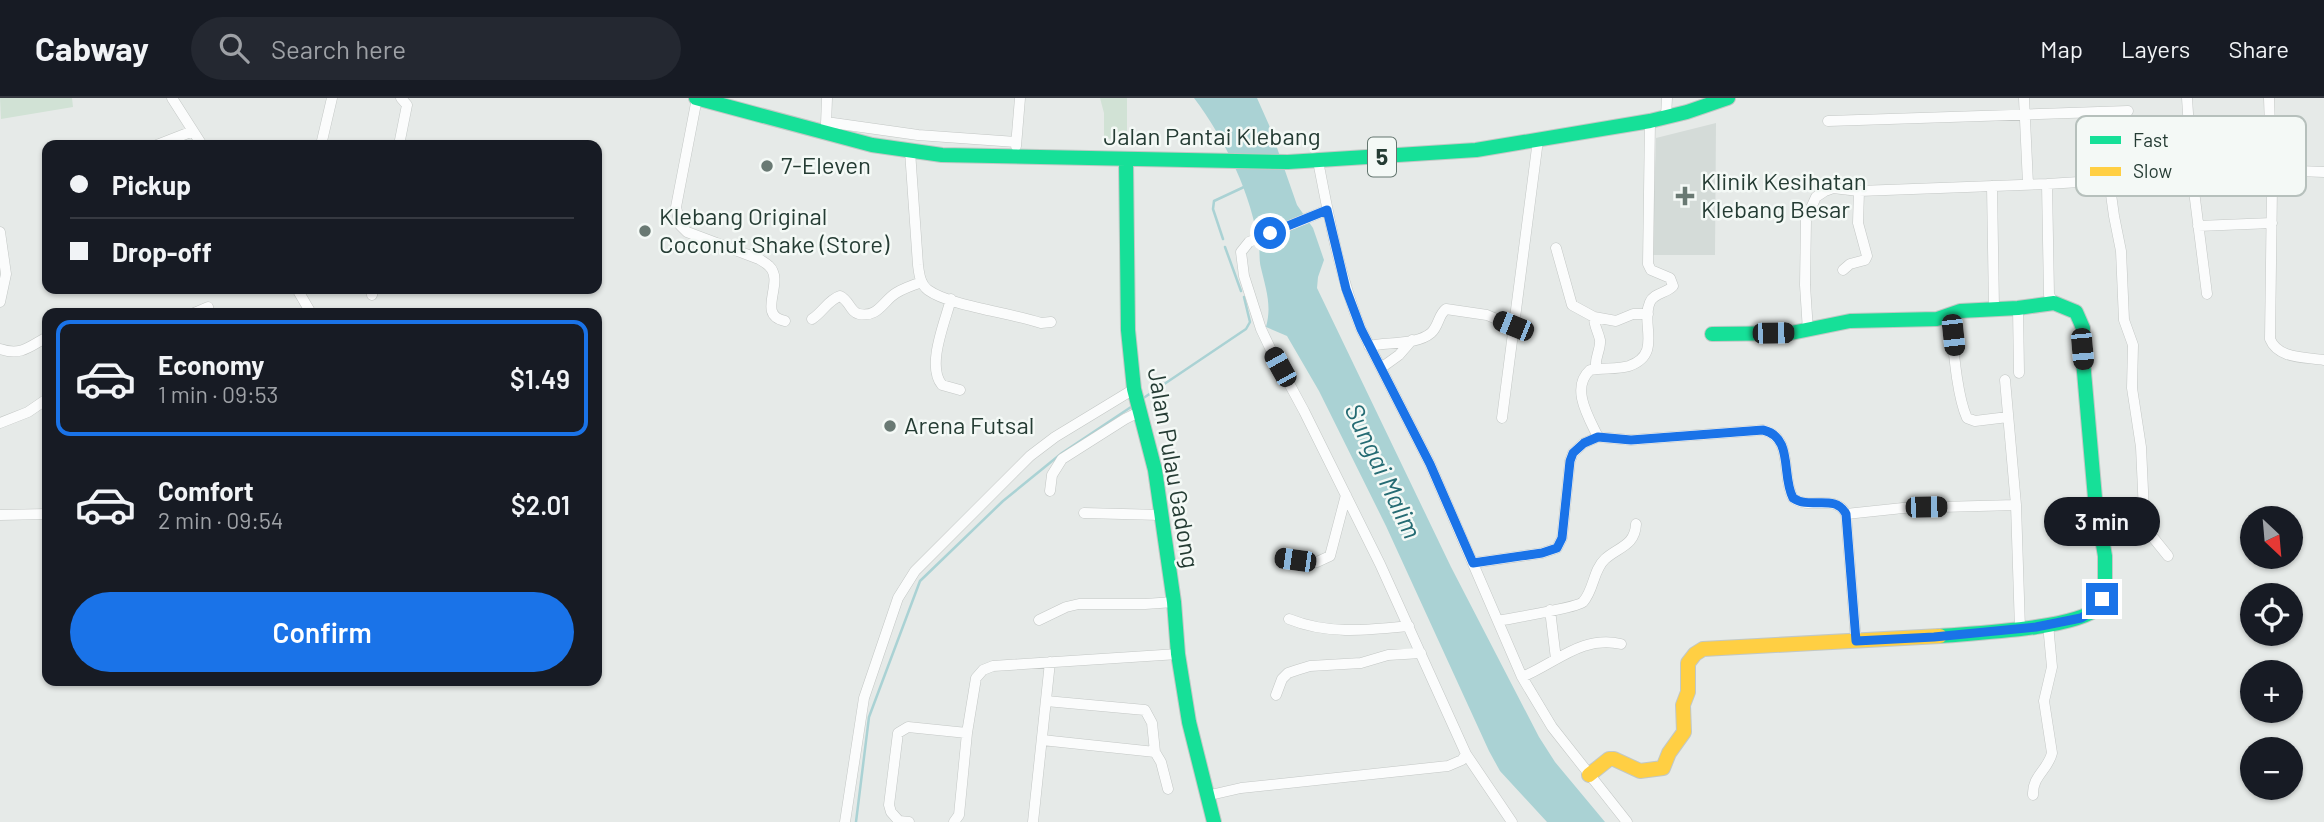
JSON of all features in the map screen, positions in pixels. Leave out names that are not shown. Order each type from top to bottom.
[{"type":"main road","name":"Jalan Pantai Klebang","points":[[697,98],[910,151],[942,155],[1288,162],[1476,150],[1650,121],[1728,98]]},
{"type":"main road","name":"Jalan Pulau Gadong","points":[[1126,160],[1128,330],[1138,401],[1155,470],[1189,722],[1214,822]]},
{"type":"main road","points":[[1589,775],[1608,759],[1614,759],[1640,771],[1663,768],[1665,755],[1683,734],[1683,701],[1688,690],[1689,658],[1703,649],[1934,637],[2020,629],[2091,614],[2098,608],[2105,588],[2103,537],[2092,468],[2082,349],[2083,328],[2076,312],[2053,303],[1960,311],[1937,319],[1850,321],[1808,331],[1712,334]]},
{"type":"street","points":[[172,98],[199,140]]},
{"type":"street","points":[[322,140],[332,98]]},
{"type":"street","points":[[400,140],[407,105],[401,98]]},
{"type":"street","points":[[697,98],[678,195],[677,216],[680,225],[687,232],[759,259],[769,266],[775,281],[771,311],[778,319],[785,320]]},
{"type":"street","points":[[827,98],[826,128],[1016,142]]},
{"type":"street","points":[[1015,158],[1020,98]]},
{"type":"street","points":[[1666,117],[1667,98]]},
{"type":"street","points":[[2024,98],[2028,184]]},
{"type":"street","points":[[2187,98],[2188,116]]},
{"type":"street","points":[[2269,98],[2270,116]]},
{"type":"street","points":[[1828,121],[2128,111]]},
{"type":"street","points":[[1598,437],[1585,409],[1583,379],[1586,374],[1596,369],[1628,366],[1644,356],[1652,299],[1672,286],[1670,278],[1651,270],[1648,264],[1650,121]]},
{"type":"street","points":[[170,140],[193,131]]},
{"type":"street","points":[[1502,418],[1538,140]]},
{"type":"street","points":[[910,151],[918,264],[922,282],[929,291],[1041,323],[1051,322]]},
{"type":"street","points":[[1318,161],[1349,298],[1369,346],[1430,464],[1522,677],[1552,727],[1627,822]]},
{"type":"street","points":[[2306,171],[2324,172]]},
{"type":"street","points":[[1808,331],[1805,285],[1806,219],[1816,197],[1825,191],[1833,188],[1859,191],[2076,182]]},
{"type":"street","points":[[2047,184],[2049,295],[2053,303]]},
{"type":"street","points":[[1992,186],[1994,307]]},
{"type":"street","points":[[1843,271],[1850,264],[1865,260],[1867,256],[1858,223],[1859,191]]},
{"type":"street","points":[[2111,196],[2122,251],[2124,320],[2133,345],[2132,387],[2141,447],[2144,512],[2147,530],[2168,556]]},
{"type":"street","points":[[2194,196],[2207,294]]},
{"type":"street","points":[[2271,196],[2269,331],[2273,347],[2284,354],[2324,360]]},
{"type":"street","points":[[1327,210],[1249,242],[1243,247],[1240,259],[1255,312],[1409,626],[1465,754],[1511,822]]},
{"type":"street","points":[[2198,226],[2272,223]]},
{"type":"street","points":[[0,232],[6,274],[0,302]]},
{"type":"street","points":[[1556,248],[1572,305],[1594,317],[1616,321],[1633,314],[1648,314]]},
{"type":"street","points":[[812,319],[820,314],[833,298],[840,296],[845,298],[853,312],[872,313],[880,310],[898,292],[922,282]]},
{"type":"street","points":[[951,299],[935,372],[942,386],[960,390]]},
{"type":"street","points":[[2018,308],[2019,373]]},
{"type":"street","points":[[1369,346],[1425,337],[1432,332],[1446,309],[1487,315],[1513,326]]},
{"type":"street","points":[[1951,314],[1963,409],[1967,418],[1975,421],[2008,416]]},
{"type":"street","points":[[1594,317],[1594,326],[1600,340],[1596,369]]},
{"type":"street","points":[[0,349],[13,353],[42,340]]},
{"type":"street","points":[[1381,368],[1399,355],[1412,340]]},
{"type":"street","points":[[2005,380],[2016,505],[2020,629]]},
{"type":"street","points":[[1050,491],[1052,475],[1062,459],[1135,414],[1138,401]]},
{"type":"street","points":[[845,822],[864,698],[893,612],[906,583],[1030,456],[1063,432],[1138,401]]},
{"type":"street","points":[[0,424],[28,412],[42,402]]},
{"type":"street","points":[[1473,563],[1542,553],[1557,548],[1562,538],[1568,471],[1573,453],[1584,443],[1598,437],[1631,440],[1771,431],[1782,443],[1788,486],[1793,498],[1804,503],[1835,503],[1840,505],[1846,514],[1856,641]]},
{"type":"street","points":[[1280,558],[1317,562],[1330,556],[1346,495]]},
{"type":"street","points":[[1846,514],[1903,508],[2016,505]]},
{"type":"street","points":[[1084,513],[1161,515]]},
{"type":"street","points":[[0,515],[42,514]]},
{"type":"street","points":[[1498,621],[1577,606],[1583,601],[1601,563],[1606,557],[1626,547],[1634,536],[1636,524]]},
{"type":"street","points":[[1039,620],[1079,604],[1174,602]]},
{"type":"street","points":[[1550,610],[1556,659]]},
{"type":"street","points":[[1289,619],[1312,627],[1345,631],[1409,626]]},
{"type":"street","points":[[2034,795],[2034,781],[2050,762],[2052,753],[2044,701],[2052,667],[2048,624]]},
{"type":"street","points":[[1522,677],[1578,647],[1599,642],[1621,644]]},
{"type":"street","points":[[1276,695],[1282,679],[1288,673],[1310,666],[1361,663],[1388,655],[1421,653]]},
{"type":"street","points":[[957,818],[976,678],[983,670],[993,666],[1178,654]]},
{"type":"street","points":[[1036,822],[1050,662]]},
{"type":"street","points":[[1046,701],[1145,710],[1152,723],[1155,752],[1161,762],[1168,789]]},
{"type":"street","points":[[909,822],[899,821],[894,817],[889,805],[898,733],[908,727],[968,733]]},
{"type":"street","points":[[1042,740],[1155,752]]},
{"type":"street","points":[[1206,796],[1252,787],[1448,766],[1462,760],[1465,754]]},
{"type":"shaded area","name":"Klinik Kesihatan Klebang Besar","points":[[1716,123],[1715,255],[1652,255],[1656,138]]},
{"type":"green space","points":[[0,98],[72,98],[73,107],[1,119]]},
{"type":"green space","points":[[1100,98],[1127,98],[1127,138],[1104,139],[1104,113]]},
{"type":"water","name":"Sungai Malim","points":[[1194,98],[1257,98],[1297,205],[1313,228],[1324,260],[1317,288],[1451,567],[1539,737],[1555,762],[1605,822],[1547,822],[1500,771],[1386,526],[1319,391],[1287,336],[1266,327],[1268,298],[1255,227],[1244,188],[1216,131]]},
{"type":"waterway","points":[[1223,239],[1213,209],[1214,201],[1244,187]]},
{"type":"waterway","points":[[1225,247],[1241,291]]},
{"type":"waterway","points":[[1142,399],[1246,329],[1250,322],[1244,297]]},
{"type":"waterway","points":[[856,822],[869,717],[920,581],[1003,501],[1062,453],[1134,405]]},
{"type":"traffic: fast","points":[[696,98],[872,145],[942,155],[1288,162],[1476,150],[1650,121],[1728,98]]},
{"type":"traffic: fast","points":[[1126,160],[1128,330],[1134,389],[1155,470],[1189,722],[1214,822]]},
{"type":"traffic: fast","points":[[1712,334],[1791,333],[1850,321],[1937,319],[1960,311],[2054,303],[2076,312],[2083,328],[2082,349],[2095,498],[2105,556],[2105,588],[2098,608],[2086,615],[2047,625],[1940,636]]},
{"type":"traffic: slow","points":[[1589,775],[1609,759],[1640,771],[1663,768],[1669,753],[1684,732],[1683,705],[1688,692],[1688,663],[1703,649],[1940,636]]},
{"type":"place","name":"7-Eleven","points":[[767,166]]},
{"type":"place","name":"Klinik Kesihatan Klebang Besar","points":[[1685,196]]},
{"type":"place","name":"Klebang Original Coconut Shake (Store)","points":[[645,231]]},
{"type":"place","name":"Arena Futsal","points":[[890,426]]},
{"type":"route","points":[[1270,233],[1327,210],[1346,289],[1361,329],[1430,464],[1473,563],[1542,553],[1557,548],[1562,538],[1570,461],[1578,447],[1591,439],[1676,438],[1763,430],[1771,431],[1782,443],[1788,486],[1793,498],[1804,503],[1835,503],[1844,509],[1848,521],[1856,641],[2036,627],[2091,614],[2102,599]]}]
